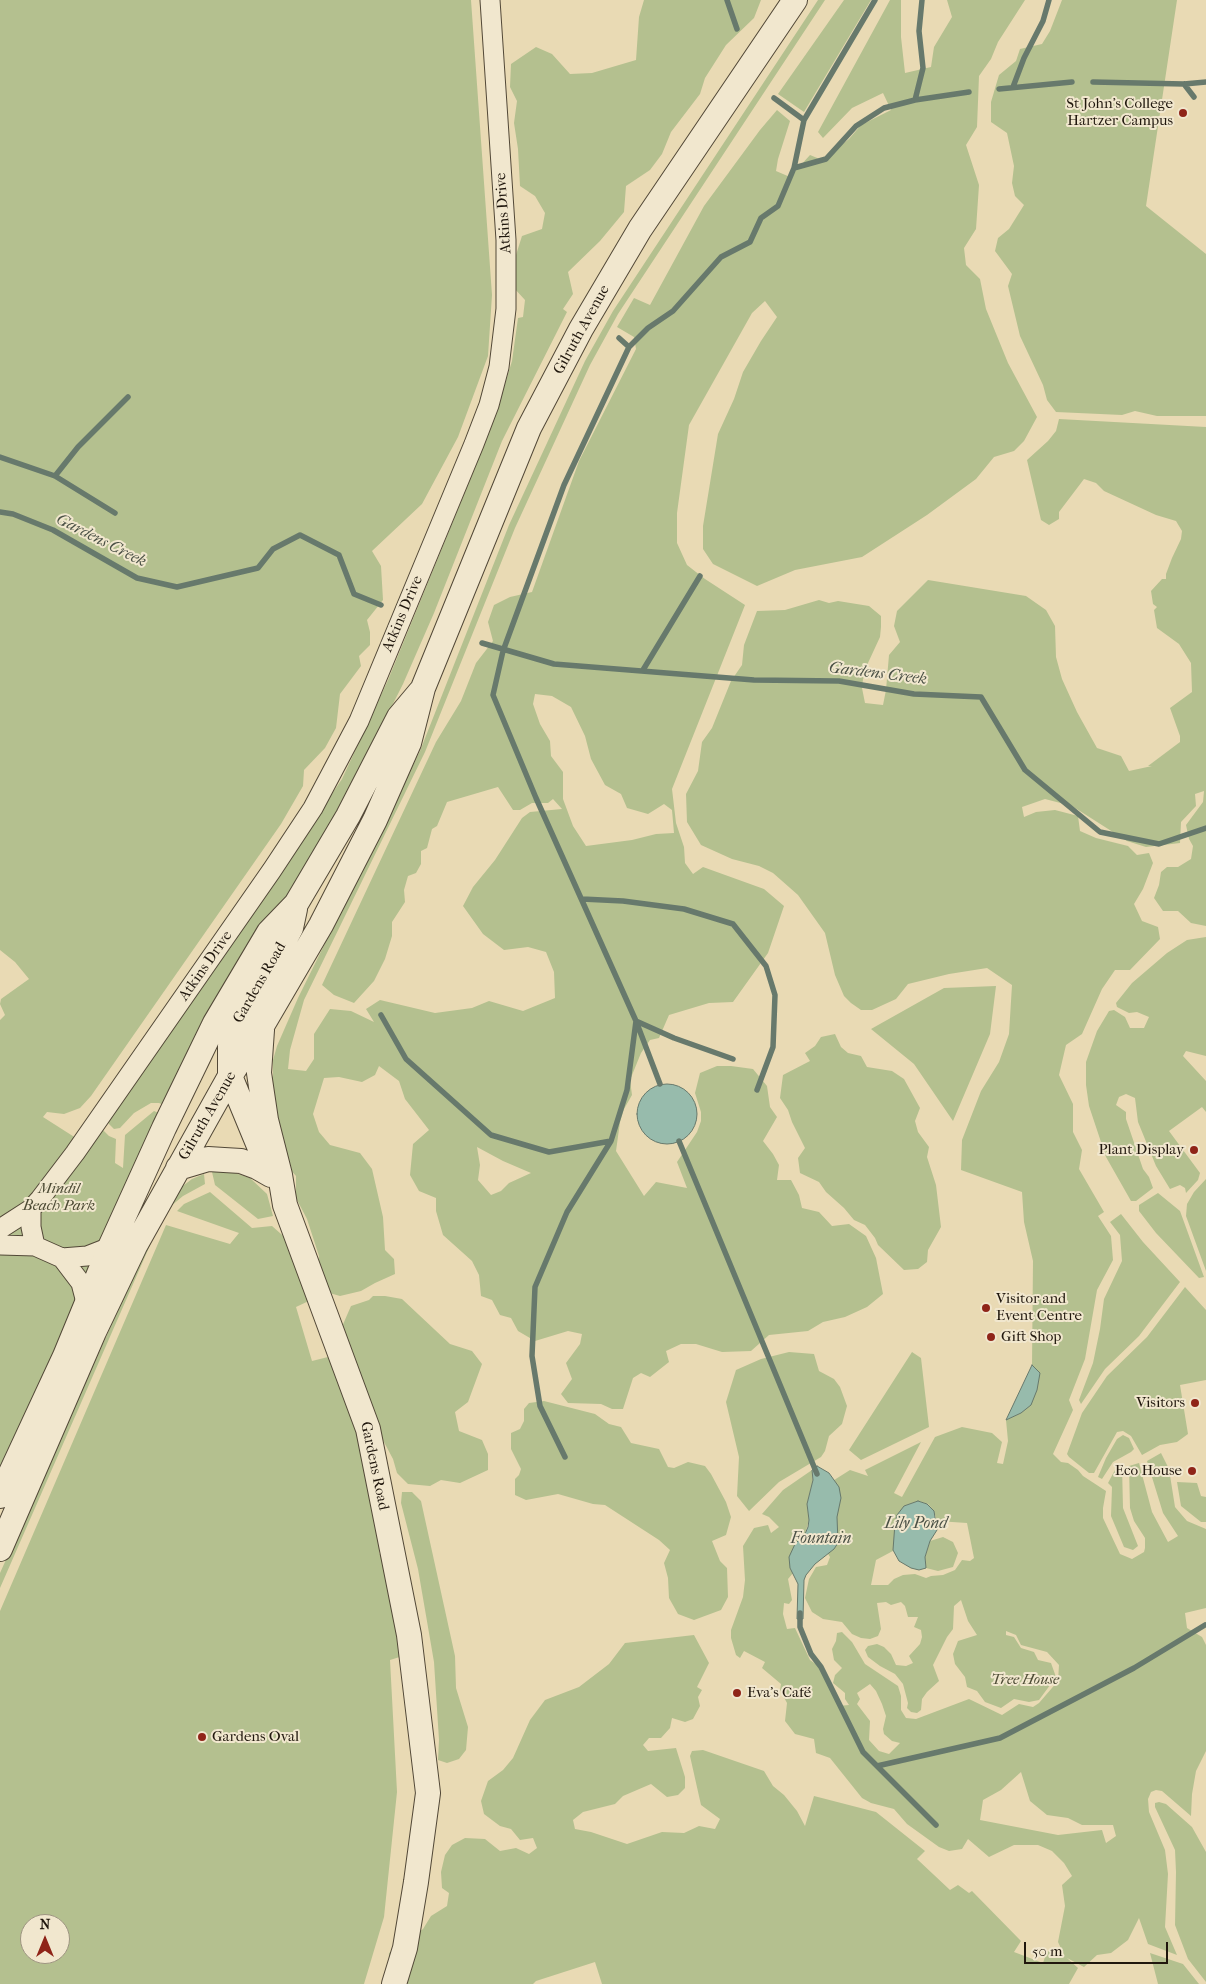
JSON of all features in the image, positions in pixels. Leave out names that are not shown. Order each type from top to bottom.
[{"type":"street","name":"Atkins Drive","points":[[0,1229],[31,1209],[75,1153],[313,808],[359,721],[489,405],[503,348],[507,271],[490,0]]},
{"type":"street","name":"Gilruth Avenue","points":[[0,1549],[94,1332],[131,1253],[230,1076],[262,1026],[321,925],[375,820],[409,743],[423,688],[529,428],[581,329],[645,221],[795,0]]},
{"type":"street","name":"Gilruth Avenue","points":[[0,1496],[65,1356],[110,1247],[187,1077],[269,932],[296,904],[348,816],[399,717],[423,688]]},
{"type":"street","name":"Gardens Road","points":[[296,904],[291,928],[266,976],[234,1030],[230,1046],[230,1076],[285,1205],[368,1429],[409,1635],[428,1793],[405,1948],[394,1984]]},
{"type":"street","name":"Gardens Road","points":[[262,1026],[259,1073],[268,1134],[280,1174],[285,1205]]},
{"type":"street","points":[[178,1168],[208,1159],[240,1161],[257,1167],[271,1175]]},
{"type":"street","points":[[31,1209],[31,1227],[35,1246]]},
{"type":"street","points":[[0,1246],[35,1246],[62,1258],[87,1256],[110,1247]]},
{"type":"street","points":[[62,1258],[80,1283],[94,1332]]},
{"type":"green space","name":"Mindil Beach Park","points":[[0,0],[471,0],[492,295],[488,356],[458,437],[422,504],[372,551],[381,566],[383,600],[367,620],[370,632],[370,645],[359,656],[361,666],[340,694],[336,728],[325,748],[304,770],[303,786],[281,824],[91,1096],[80,1108],[64,1114],[47,1112],[43,1117],[90,1147],[103,1130],[109,1136],[116,1139],[115,1163],[123,1168],[125,1135],[154,1111],[161,1114],[0,1475],[0,1020],[5,1015],[0,1004],[1,999],[29,979],[15,962],[0,950]]},
{"type":"green space","points":[[644,0],[761,0],[754,18],[726,45],[705,78],[700,94],[671,132],[662,154],[650,170],[626,186],[624,212],[600,241],[568,272],[573,294],[563,309],[567,312],[502,441],[434,613],[403,684],[353,783],[166,1106],[159,1103],[151,1103],[134,1113],[120,1128],[114,1129],[108,1123],[342,779],[388,680],[497,410],[512,361],[518,318],[523,317],[525,300],[514,288],[516,255],[522,236],[542,229],[545,213],[535,196],[520,186],[518,149],[514,123],[517,101],[510,87],[511,64],[536,47],[552,54],[570,74],[592,73],[636,60],[639,17]]},
{"type":"green space","points":[[818,0],[825,0],[618,314],[590,365],[515,528],[425,752],[304,1000],[290,1050],[288,1069],[306,1071],[314,1059],[314,1034],[330,1009],[351,1011],[374,1022],[366,1009],[380,1000],[435,1013],[472,1008],[489,1001],[523,1011],[555,998],[554,972],[546,952],[528,947],[504,950],[483,934],[463,906],[473,887],[495,860],[522,818],[530,812],[562,809],[553,799],[548,803],[532,803],[520,810],[513,810],[498,787],[447,802],[437,826],[432,829],[427,848],[421,851],[421,864],[416,873],[408,876],[404,890],[405,902],[392,922],[392,936],[385,959],[374,981],[354,1003],[334,995],[322,985],[436,742],[461,701],[476,663],[493,641],[488,622],[494,605],[510,597],[532,592],[579,461],[636,349],[634,337],[617,327],[634,298],[650,305],[704,206],[777,110],[790,121],[776,171],[790,177],[810,155],[822,160],[849,139],[861,125],[891,110],[883,93],[852,108],[823,138],[818,132],[890,0],[901,0],[901,37],[905,73],[931,67],[934,47],[952,17],[947,0],[1025,0],[979,76],[977,127],[966,145],[979,185],[976,229],[964,248],[966,265],[980,279],[986,309],[1008,363],[1037,417],[1024,441],[1014,451],[994,457],[976,479],[927,515],[862,557],[795,570],[757,586],[713,564],[703,549],[703,526],[718,434],[734,399],[743,372],[777,317],[765,301],[752,313],[689,425],[677,513],[677,543],[687,565],[745,605],[672,789],[676,823],[684,847],[685,863],[693,874],[703,867],[764,889],[784,906],[768,953],[733,1002],[709,1003],[669,1015],[659,1038],[650,1040],[641,1053],[630,1080],[632,1095],[624,1109],[620,1122],[616,1151],[644,1196],[656,1182],[687,1188],[677,1162],[697,1132],[701,1121],[701,1112],[695,1093],[700,1073],[717,1066],[753,1069],[767,1086],[770,1107],[777,1117],[763,1141],[779,1165],[777,1180],[791,1180],[799,1195],[802,1208],[819,1212],[832,1226],[849,1224],[866,1236],[876,1258],[883,1294],[867,1307],[845,1317],[823,1322],[808,1331],[769,1335],[751,1351],[722,1352],[696,1344],[681,1344],[666,1351],[669,1362],[650,1377],[641,1373],[633,1378],[623,1409],[612,1409],[601,1404],[568,1403],[561,1394],[572,1379],[566,1363],[580,1344],[582,1334],[568,1331],[535,1341],[518,1331],[511,1318],[500,1315],[492,1300],[481,1296],[479,1275],[472,1261],[443,1235],[436,1211],[436,1198],[419,1191],[410,1175],[413,1144],[429,1130],[405,1099],[399,1081],[379,1066],[375,1075],[362,1082],[339,1077],[324,1078],[313,1114],[319,1132],[330,1145],[360,1153],[372,1169],[383,1217],[385,1250],[394,1259],[395,1274],[361,1291],[340,1296],[326,1292],[317,1273],[319,1256],[307,1219],[296,1198],[296,1176],[280,1158],[268,1082],[273,1076],[273,1060],[277,1046],[298,998],[420,751],[509,525],[585,361],[613,311]],"holes":[[[535,694],[552,696],[571,707],[585,736],[591,759],[605,785],[621,794],[627,808],[648,814],[664,804],[672,810],[674,833],[656,834],[632,840],[586,846],[573,826],[563,799],[563,772],[551,756],[550,741],[540,724],[533,704]],[[477,1147],[503,1161],[531,1173],[509,1183],[501,1191],[491,1195],[478,1180],[480,1165]]]},
{"type":"green space","points":[[844,0],[871,0],[804,112],[778,94]]},
{"type":"green space","points":[[1062,0],[1177,0],[1146,206],[1206,254],[1206,416],[1157,416],[1135,411],[1122,415],[1056,412],[1047,400],[1043,385],[1020,336],[1008,286],[1012,274],[995,251],[998,238],[1009,229],[1024,205],[1015,196],[1012,183],[1014,166],[1007,133],[991,122],[991,102],[999,75],[1016,61],[1020,49],[1042,44],[1050,31]]},
{"type":"green space","name":"Tree House","points":[[1059,419],[1206,427],[1206,926],[1191,923],[1178,911],[1163,911],[1154,898],[1161,872],[1167,867],[1178,867],[1191,859],[1193,846],[1189,839],[1186,825],[1203,802],[1204,791],[1195,794],[1196,806],[1181,822],[1180,843],[1146,847],[1127,841],[1072,806],[1045,799],[1022,807],[1024,817],[1036,812],[1055,810],[1078,816],[1080,831],[1096,838],[1128,846],[1137,855],[1149,853],[1153,863],[1143,889],[1134,904],[1142,921],[1158,927],[1160,939],[1130,970],[1115,970],[1102,989],[1082,1034],[1066,1045],[1059,1075],[1073,1104],[1073,1132],[1082,1150],[1079,1169],[1104,1212],[1098,1216],[1111,1236],[1113,1260],[1097,1290],[1085,1359],[1069,1400],[1073,1410],[1053,1454],[1061,1462],[1068,1463],[1083,1476],[1106,1491],[1103,1518],[1120,1554],[1132,1559],[1144,1552],[1145,1548],[1145,1538],[1134,1521],[1130,1508],[1129,1466],[1139,1463],[1152,1512],[1168,1542],[1178,1536],[1163,1513],[1147,1461],[1161,1453],[1169,1469],[1175,1507],[1187,1521],[1206,1529],[1206,1608],[1185,1613],[1187,1628],[1202,1637],[1206,1645],[1206,1751],[1196,1771],[1191,1816],[1162,1791],[1156,1790],[1151,1792],[1148,1799],[1149,1812],[1165,1850],[1168,1874],[1165,1927],[1177,1955],[1148,1944],[1139,1918],[1128,1940],[1111,1953],[1097,1955],[1084,1967],[1067,1958],[1078,1968],[1069,1984],[602,1984],[595,1962],[536,1981],[533,1984],[391,1984],[388,1978],[389,1953],[423,1929],[431,1916],[447,1906],[449,1893],[442,1888],[441,1872],[445,1855],[452,1845],[465,1838],[485,1839],[500,1851],[516,1848],[529,1854],[537,1848],[533,1838],[520,1840],[511,1829],[500,1826],[484,1814],[481,1801],[488,1781],[503,1770],[513,1758],[530,1720],[545,1700],[579,1687],[609,1664],[625,1643],[694,1635],[709,1663],[697,1687],[702,1690],[698,1697],[700,1706],[693,1719],[685,1722],[672,1718],[670,1728],[661,1738],[649,1738],[643,1745],[648,1751],[676,1748],[685,1777],[685,1788],[678,1795],[667,1797],[651,1784],[623,1796],[615,1804],[583,1812],[573,1820],[575,1829],[591,1832],[627,1844],[662,1832],[684,1833],[699,1826],[715,1829],[720,1819],[701,1805],[690,1756],[692,1751],[703,1750],[764,1771],[773,1786],[784,1795],[797,1811],[805,1826],[814,1796],[876,1812],[925,1851],[917,1859],[950,1890],[958,1885],[969,1893],[972,1891],[1021,1941],[1014,1952],[1043,1963],[1047,1951],[1064,1955],[1058,1942],[1065,1906],[1062,1885],[1072,1876],[1064,1863],[1052,1851],[1038,1845],[1014,1845],[989,1857],[968,1839],[962,1849],[949,1851],[939,1847],[907,1824],[894,1809],[871,1803],[862,1798],[830,1758],[816,1753],[814,1739],[795,1734],[785,1721],[787,1703],[780,1690],[781,1684],[762,1668],[765,1662],[744,1651],[740,1658],[736,1655],[731,1638],[731,1630],[743,1597],[745,1580],[743,1546],[754,1528],[768,1525],[771,1533],[779,1527],[769,1517],[762,1514],[783,1490],[812,1470],[813,1480],[807,1504],[809,1520],[805,1534],[795,1544],[790,1568],[793,1573],[788,1579],[792,1600],[789,1604],[784,1603],[783,1614],[787,1629],[795,1628],[810,1660],[820,1667],[838,1706],[849,1705],[845,1699],[845,1693],[833,1683],[835,1675],[842,1668],[834,1660],[832,1649],[837,1633],[842,1632],[852,1642],[865,1664],[898,1686],[901,1696],[901,1710],[906,1718],[916,1719],[969,1699],[1002,1715],[1019,1704],[1033,1707],[1039,1703],[1058,1681],[1059,1665],[1047,1652],[1021,1645],[1016,1635],[1006,1631],[1006,1635],[1014,1637],[1021,1648],[1034,1652],[1038,1660],[1051,1663],[1056,1677],[1039,1700],[1029,1702],[1014,1699],[1001,1708],[985,1702],[977,1691],[967,1687],[965,1677],[955,1664],[953,1654],[958,1641],[977,1635],[968,1621],[961,1600],[954,1606],[953,1629],[933,1665],[939,1681],[922,1699],[921,1710],[917,1713],[911,1712],[907,1708],[908,1703],[903,1684],[895,1674],[868,1657],[865,1650],[868,1646],[877,1644],[884,1647],[891,1654],[896,1665],[906,1666],[913,1663],[909,1656],[920,1644],[922,1637],[921,1630],[914,1627],[918,1617],[908,1617],[905,1606],[901,1602],[891,1605],[886,1602],[877,1603],[881,1629],[878,1636],[870,1639],[861,1638],[852,1634],[842,1622],[823,1619],[812,1612],[805,1598],[809,1579],[816,1567],[827,1565],[830,1557],[823,1546],[831,1482],[850,1470],[868,1476],[865,1470],[921,1442],[894,1493],[902,1497],[935,1437],[962,1427],[992,1433],[1002,1442],[997,1463],[1003,1464],[1008,1441],[1006,1420],[1021,1413],[1040,1373],[1032,1365],[1033,1261],[1024,1222],[1022,1192],[961,1170],[962,1140],[981,1091],[999,1062],[1009,1034],[1012,985],[987,968],[949,974],[908,984],[896,999],[872,1010],[861,1010],[844,996],[835,975],[825,933],[798,895],[773,873],[759,866],[732,859],[701,845],[687,822],[686,794],[698,771],[702,742],[712,728],[731,681],[742,665],[744,645],[757,611],[785,610],[819,600],[829,603],[838,601],[869,606],[881,616],[881,627],[880,637],[868,663],[868,671],[863,679],[862,688],[865,703],[883,705],[889,655],[900,642],[894,626],[897,611],[928,580],[1026,596],[1046,610],[1055,626],[1056,657],[1062,679],[1077,712],[1097,748],[1121,756],[1129,771],[1152,766],[1148,766],[1180,742],[1180,736],[1170,708],[1192,692],[1191,663],[1179,644],[1157,628],[1154,610],[1157,607],[1153,604],[1151,591],[1162,579],[1166,579],[1172,558],[1181,539],[1182,531],[1176,521],[1156,515],[1104,491],[1096,483],[1084,479],[1059,512],[1059,519],[1049,525],[1041,520],[1027,460],[1056,431]],"holes":[[[918,1501],[928,1504],[934,1511],[937,1521],[967,1523],[974,1558],[970,1561],[962,1560],[955,1570],[943,1575],[926,1578],[915,1574],[903,1575],[894,1579],[888,1585],[871,1585],[876,1560],[904,1545],[904,1506]],[[870,1684],[876,1691],[886,1716],[883,1729],[884,1734],[892,1741],[900,1743],[889,1754],[879,1751],[869,1740],[870,1721],[857,1704],[860,1699],[857,1693]],[[1021,1772],[1030,1801],[1047,1815],[1068,1818],[1082,1825],[1113,1825],[1116,1836],[1106,1843],[1102,1830],[1058,1835],[980,1820],[983,1800],[1001,1790]]]},
{"type":"green space","points":[[1206,937],[1206,1056],[1186,1051],[1183,1056],[1206,1081],[1206,1112],[1202,1107],[1169,1131],[1200,1173],[1198,1180],[1186,1193],[1185,1188],[1180,1185],[1170,1189],[1156,1166],[1138,1122],[1135,1098],[1126,1094],[1119,1097],[1116,1105],[1126,1112],[1126,1119],[1143,1169],[1149,1177],[1153,1188],[1136,1201],[1131,1201],[1106,1157],[1089,1106],[1086,1085],[1086,1062],[1097,1031],[1109,1011],[1114,1010],[1125,1017],[1130,1028],[1144,1028],[1149,1017],[1137,1012],[1129,1013],[1117,1007],[1116,1003],[1132,983],[1167,953],[1187,940]]},
{"type":"green space","points":[[996,986],[990,1034],[953,1121],[914,1064],[871,1029],[944,988]]},
{"type":"green space","points":[[835,1034],[841,1047],[848,1053],[861,1056],[867,1067],[892,1071],[904,1079],[920,1108],[915,1121],[918,1132],[929,1147],[927,1157],[936,1185],[941,1227],[928,1250],[927,1262],[918,1269],[904,1270],[878,1245],[865,1225],[854,1220],[826,1192],[819,1182],[800,1173],[798,1158],[805,1148],[788,1110],[780,1098],[783,1075],[810,1061],[805,1053],[815,1046],[821,1037]]},
{"type":"green space","points":[[212,1172],[232,1172],[250,1178],[267,1194],[273,1216],[258,1219],[215,1185]]},
{"type":"green space","points":[[204,1174],[205,1184],[183,1196],[165,1211],[0,1588],[0,1573],[163,1210],[180,1188],[192,1179]]},
{"type":"green space","points":[[1206,1179],[1206,1271],[1186,1216],[1187,1204],[1194,1192]]},
{"type":"green space","points":[[210,1192],[252,1228],[272,1226],[289,1241],[313,1299],[296,1307],[312,1361],[328,1357],[342,1366],[362,1425],[382,1525],[379,1553],[389,1565],[399,1629],[397,1643],[403,1656],[390,1660],[397,1792],[384,1917],[364,1984],[0,1984],[0,1611],[166,1225],[230,1244],[239,1233],[177,1211],[184,1204]]},
{"type":"green space","points":[[1158,1193],[1180,1211],[1204,1277],[1199,1278],[1156,1233],[1139,1211],[1139,1205]]},
{"type":"green space","points":[[1121,1214],[1143,1242],[1180,1282],[1139,1336],[1105,1369],[1081,1404],[1079,1400],[1093,1363],[1104,1299],[1122,1261],[1120,1235],[1110,1222]]},
{"type":"green space","points":[[1185,1287],[1206,1310],[1206,1380],[1180,1385],[1188,1434],[1177,1442],[1160,1445],[1142,1455],[1131,1436],[1123,1431],[1117,1432],[1094,1473],[1089,1473],[1067,1454],[1082,1413],[1107,1376],[1147,1337]]},
{"type":"green space","points":[[373,1296],[402,1299],[450,1344],[472,1351],[482,1364],[468,1402],[455,1412],[459,1431],[482,1440],[488,1454],[488,1470],[460,1483],[441,1480],[430,1486],[408,1484],[397,1473],[393,1459],[377,1429],[377,1417],[368,1403],[341,1329],[351,1306],[369,1300]]},
{"type":"green space","points":[[789,1352],[814,1354],[819,1371],[834,1379],[840,1387],[847,1406],[842,1424],[829,1436],[825,1451],[821,1457],[779,1482],[749,1511],[737,1496],[739,1457],[726,1402],[736,1370],[761,1359]]},
{"type":"green space","points":[[912,1352],[921,1358],[929,1427],[861,1460],[849,1450]]},
{"type":"green space","points":[[544,1401],[595,1414],[609,1424],[621,1427],[631,1443],[659,1449],[668,1467],[674,1468],[688,1462],[705,1466],[726,1502],[731,1517],[726,1535],[712,1541],[720,1561],[727,1568],[728,1597],[721,1610],[694,1620],[678,1614],[669,1598],[668,1578],[664,1563],[670,1550],[659,1540],[605,1505],[593,1504],[558,1494],[526,1500],[515,1495],[515,1479],[521,1469],[511,1449],[511,1433],[520,1429],[524,1421],[524,1409],[529,1403]]},
{"type":"green space","points":[[1123,1435],[1129,1438],[1134,1449],[1113,1462],[1102,1479],[1098,1477],[1117,1439]]},
{"type":"green space","points":[[1122,1465],[1123,1508],[1138,1546],[1133,1550],[1124,1547],[1111,1516],[1112,1487],[1108,1483],[1116,1468]]},
{"type":"green space","points":[[1177,1482],[1197,1483],[1201,1496],[1206,1497],[1206,1522],[1201,1522],[1181,1506]]},
{"type":"green space","points":[[402,1492],[412,1492],[421,1501],[455,1656],[456,1688],[468,1727],[466,1750],[459,1759],[447,1763],[438,1760],[439,1740],[434,1662],[418,1569],[401,1503]]},
{"type":"green space","points":[[943,1537],[953,1542],[958,1553],[953,1567],[938,1571],[926,1568],[925,1557],[930,1541]]},
{"type":"green space","points":[[1155,1803],[1166,1804],[1192,1827],[1206,1852],[1206,1982],[1188,1959],[1175,1925],[1175,1850],[1155,1807]]},
{"type":"green space","points":[[1150,1953],[1183,1964],[1199,1984],[1158,1984]]},
{"type":"water","points":[[661,1084],[673,1084],[684,1089],[692,1097],[697,1108],[695,1126],[684,1139],[673,1144],[661,1144],[650,1139],[642,1131],[637,1120],[637,1108],[642,1097],[650,1089]]},
{"type":"water","points":[[1032,1365],[1040,1373],[1037,1390],[1031,1405],[1021,1413],[1006,1420]]},
{"type":"water","name":"Fountain","points":[[817,1466],[829,1473],[839,1487],[841,1498],[837,1517],[838,1543],[806,1575],[804,1580],[803,1619],[797,1619],[798,1584],[790,1568],[789,1557],[795,1544],[805,1534],[808,1527],[807,1504],[813,1480],[812,1470]]},
{"type":"water","name":"Lily Pond","points":[[918,1501],[927,1504],[934,1511],[937,1530],[930,1541],[925,1557],[926,1568],[919,1570],[899,1561],[893,1550],[897,1515],[904,1506]]},
{"type":"waterway","points":[[727,0],[737,29]]},
{"type":"waterway","points":[[629,347],[648,328],[673,311],[721,257],[750,242],[761,218],[778,206],[794,168],[804,120],[875,0]]},
{"type":"waterway","points":[[794,168],[826,159],[856,126],[884,108],[915,100],[923,68],[919,31],[922,0]]},
{"type":"waterway","points":[[1013,87],[1024,58],[1043,21],[1049,0]]},
{"type":"waterway","points":[[999,89],[1072,82]]},
{"type":"waterway","points":[[1093,82],[1184,84],[1206,82]]},
{"type":"waterway","points":[[1184,84],[1194,97]]},
{"type":"waterway","points":[[915,100],[969,92]]},
{"type":"waterway","points":[[774,98],[804,120]]},
{"type":"waterway","points":[[619,338],[629,347],[564,485],[503,651],[493,695],[536,798],[636,1021],[660,1084]]},
{"type":"waterway","points":[[55,476],[78,447],[128,397]]},
{"type":"waterway","points":[[0,457],[55,476],[115,513]]},
{"type":"waterway","name":"Gardens Creek","points":[[0,512],[13,514],[53,530],[137,578],[177,587],[258,568],[273,549],[300,535],[339,555],[354,594],[381,605]]},
{"type":"waterway","points":[[643,670],[700,576]]},
{"type":"waterway","name":"Gardens Creek","points":[[482,643],[554,664],[754,680],[839,681],[914,694],[981,697],[1025,770],[1100,832],[1159,844],[1206,828]]},
{"type":"waterway","points":[[582,899],[623,901],[684,909],[733,924],[766,966],[775,995],[773,1047],[757,1090]]},
{"type":"waterway","points":[[381,1015],[406,1059],[491,1135],[549,1152],[611,1141]]},
{"type":"waterway","points":[[565,1457],[540,1406],[532,1356],[535,1287],[567,1212],[611,1141],[627,1090],[636,1021],[674,1038],[733,1059]]},
{"type":"waterway","points":[[679,1141],[817,1474]]},
{"type":"waterway","points":[[800,1613],[800,1627],[811,1654],[821,1667],[863,1752],[936,1825]]},
{"type":"waterway","points":[[877,1766],[1000,1738],[1134,1668],[1205,1625]]},
{"type":"place","name":"St John's College Hartzer Campus","points":[[1183,113]]},
{"type":"place","name":"Plant Display","points":[[1194,1150]]},
{"type":"place","name":"Visitor and Event Centre","points":[[986,1308]]},
{"type":"place","name":"Gift Shop","points":[[991,1337]]},
{"type":"place","name":"Visitors","points":[[1195,1403]]},
{"type":"place","name":"Eco House","points":[[1192,1471]]},
{"type":"place","name":"Eva’s Café","points":[[737,1693]]},
{"type":"place","name":"Gardens Oval","points":[[202,1737]]}]
